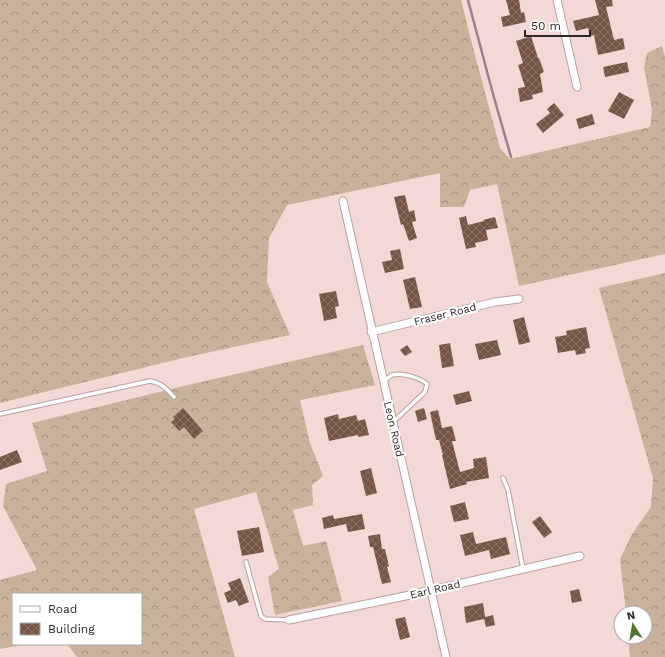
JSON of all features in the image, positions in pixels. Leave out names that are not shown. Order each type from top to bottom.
[{"type":"street","points":[[557,0],[577,87]]},
{"type":"street","name":"Leon Road","points":[[343,201],[446,657]]},
{"type":"street","name":"Fraser Road","points":[[372,332],[495,302],[519,299]]},
{"type":"street","name":"Earl Road","points":[[289,620],[415,594],[580,556]]},
{"type":"lane","points":[[384,381],[391,376],[398,374],[423,380],[427,384],[425,392],[393,422]]},
{"type":"lane","points":[[0,414],[150,381],[162,385],[174,397]]},
{"type":"lane","points":[[504,478],[509,496],[523,569]]},
{"type":"lane","points":[[246,562],[260,616],[265,619],[289,620]]},
{"type":"green space","points":[[0,0],[461,0],[500,148],[510,159],[650,127],[652,110],[644,67],[647,53],[662,46],[665,57],[665,254],[519,286],[497,184],[470,190],[464,207],[440,207],[440,173],[287,205],[269,238],[267,282],[290,335],[183,358],[0,403]]},
{"type":"green space","points":[[665,273],[665,657],[630,657],[629,645],[653,645],[653,605],[625,605],[620,559],[632,534],[651,507],[653,478],[599,288]]},
{"type":"green space","points":[[363,345],[375,385],[300,400],[310,443],[323,476],[312,485],[313,505],[293,510],[303,546],[326,541],[342,601],[275,615],[268,577],[279,569],[256,492],[194,509],[235,657],[77,657],[68,645],[142,645],[142,593],[12,593],[12,645],[22,645],[0,649],[0,580],[37,570],[3,506],[6,484],[47,471],[32,423],[192,384]]},
{"type":"building","points":[[506,0],[519,0],[521,13],[524,12],[526,22],[503,27],[501,17],[510,15]]},
{"type":"building","points":[[595,0],[612,0],[613,6],[606,7],[614,40],[623,38],[625,49],[598,55],[594,35],[590,36],[588,28],[576,31],[573,21],[599,15]]},
{"type":"building","points":[[531,36],[544,72],[540,74],[543,92],[532,95],[533,99],[520,102],[518,88],[525,87],[518,65],[523,63],[516,41]]},
{"type":"building","points":[[627,62],[629,72],[605,77],[603,67]]},
{"type":"building","points":[[619,92],[634,100],[624,119],[608,111]]},
{"type":"building","points":[[554,103],[564,115],[543,133],[536,124],[550,113],[547,109]]},
{"type":"building","points":[[592,114],[595,124],[579,129],[576,119]]},
{"type":"building","points":[[405,195],[409,212],[414,210],[416,221],[412,222],[417,238],[409,241],[403,224],[401,225],[394,197]]},
{"type":"building","points":[[466,216],[468,225],[495,217],[498,228],[486,230],[488,240],[475,243],[476,247],[466,249],[459,218]]},
{"type":"building","points":[[400,249],[404,269],[385,273],[382,262],[392,260],[390,251]]},
{"type":"building","points":[[415,277],[422,307],[410,309],[403,280]]},
{"type":"building","points":[[336,291],[339,306],[335,307],[337,318],[324,321],[319,294]]},
{"type":"building","points":[[524,317],[530,342],[519,345],[513,320]]},
{"type":"building","points":[[586,327],[590,348],[585,349],[586,353],[576,355],[575,350],[558,353],[555,337],[567,335],[566,331]]},
{"type":"building","points":[[497,340],[501,355],[479,360],[475,344]]},
{"type":"building","points":[[450,343],[454,366],[442,368],[439,345]]},
{"type":"building","points":[[407,345],[412,352],[405,356],[400,350]]},
{"type":"building","points":[[469,391],[472,401],[456,405],[453,395]]},
{"type":"building","points":[[183,408],[203,431],[194,439],[184,427],[179,431],[171,422],[175,419],[173,417]]},
{"type":"building","points":[[424,408],[427,419],[418,422],[415,411]]},
{"type":"building","points":[[438,410],[442,428],[452,426],[456,441],[452,441],[460,472],[474,468],[473,459],[486,457],[489,478],[466,482],[467,484],[450,489],[443,455],[439,440],[436,440],[430,412]]},
{"type":"building","points":[[338,414],[339,419],[356,415],[358,421],[365,419],[369,435],[358,437],[358,435],[329,441],[324,418]]},
{"type":"building","points":[[17,450],[22,462],[0,470],[0,457]]},
{"type":"building","points":[[371,468],[377,493],[366,496],[360,471]]},
{"type":"building","points":[[465,502],[469,519],[454,522],[450,506]]},
{"type":"building","points":[[362,514],[365,529],[348,532],[346,524],[324,529],[322,518],[333,515],[334,519]]},
{"type":"building","points":[[540,516],[552,532],[544,538],[532,522]]},
{"type":"building","points":[[259,527],[264,552],[242,556],[237,531]]},
{"type":"building","points":[[473,532],[476,544],[506,537],[510,554],[491,559],[489,550],[465,556],[460,535]]},
{"type":"building","points":[[380,534],[382,549],[385,549],[389,566],[387,567],[391,582],[382,584],[373,547],[370,547],[368,536]]},
{"type":"building","points":[[240,578],[249,602],[239,606],[236,600],[228,603],[224,593],[231,590],[228,583]]},
{"type":"building","points":[[579,589],[582,601],[572,603],[570,591]]},
{"type":"building","points":[[483,603],[485,617],[493,615],[495,625],[486,627],[484,619],[466,623],[464,607]]},
{"type":"building","points":[[405,617],[410,637],[400,640],[395,619]]},
{"type":"waterway","points":[[468,0],[511,157]]}]
